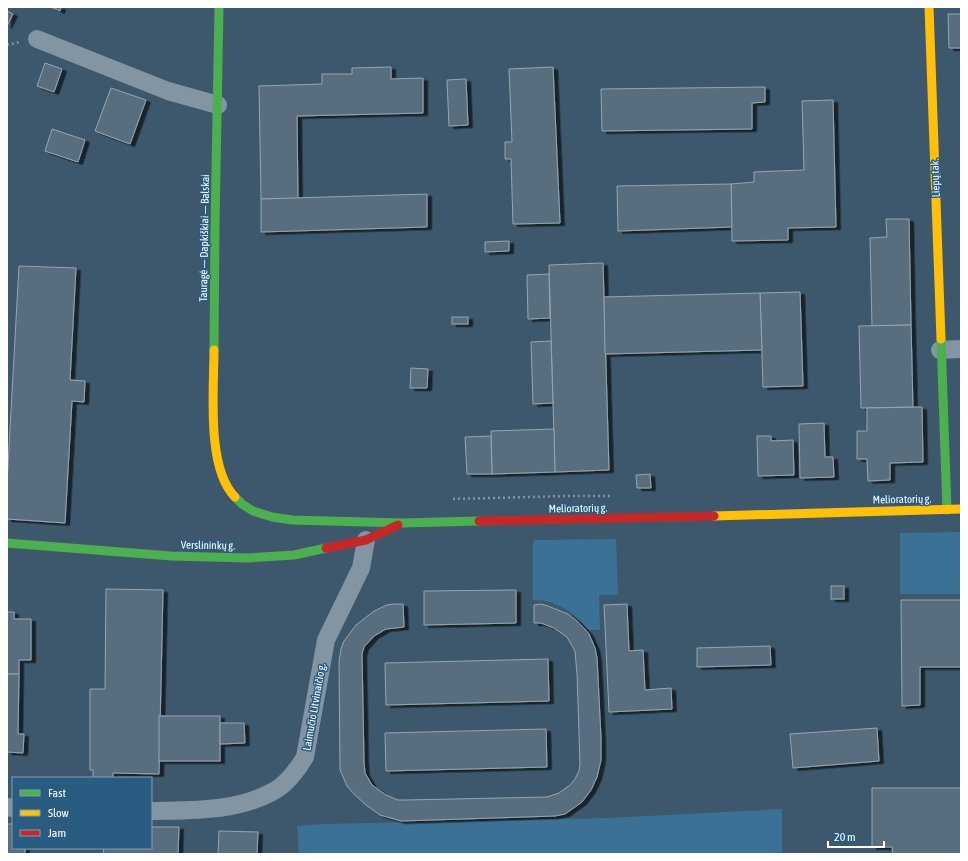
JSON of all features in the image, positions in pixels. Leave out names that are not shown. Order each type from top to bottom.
[{"type":"main road","name":"Tauragė — Dapkiškiai — Balskai","points":[[219,7],[215,226],[214,428],[219,468]]},
{"type":"main road","name":"Liepų tak.","points":[[928,7],[947,510]]},
{"type":"main road","name":"Melioratorių g.","points":[[219,468],[230,494],[243,506],[265,515],[289,519],[403,523],[625,519],[961,509]]},
{"type":"main road","name":"Verslininkų g.","points":[[7,543],[171,556],[248,558],[294,555],[366,540],[403,523]]},
{"type":"street","points":[[37,39],[168,91],[218,105]]},
{"type":"street","points":[[940,350],[961,350]]},
{"type":"street","name":"Laimučio Litvinaičio g.","points":[[152,811],[215,810],[245,804],[273,792],[296,771],[305,757],[326,640],[360,568],[366,540]]},
{"type":"shaded area","points":[[961,532],[961,594],[900,594],[900,533]]},
{"type":"shaded area","points":[[616,539],[618,595],[599,595],[600,630],[588,630],[577,618],[564,608],[549,602],[533,600],[534,540]]},
{"type":"shaded area","points":[[782,809],[782,854],[299,854],[297,826],[322,824],[608,818]]},
{"type":"building","points":[[51,7],[61,7],[60,11]]},
{"type":"building","points":[[7,11],[13,14],[7,26]]},
{"type":"building","points":[[948,14],[961,14],[961,48],[949,48]]},
{"type":"building","points":[[45,63],[62,69],[54,92],[37,86]]},
{"type":"building","points":[[391,67],[391,79],[423,78],[423,113],[297,116],[298,199],[261,199],[259,86],[322,84],[322,74],[352,74],[352,68]]},
{"type":"building","points":[[553,67],[560,223],[513,224],[511,159],[505,159],[505,142],[512,142],[509,69]]},
{"type":"building","points":[[466,79],[468,125],[449,126],[447,80]]},
{"type":"building","points":[[765,87],[765,102],[752,103],[752,129],[602,131],[601,89]]},
{"type":"building","points":[[111,88],[146,100],[130,144],[95,131]]},
{"type":"building","points":[[833,100],[836,227],[788,228],[788,240],[732,241],[731,184],[754,182],[754,172],[804,170],[802,101]]},
{"type":"building","points":[[52,129],[85,140],[78,162],[45,151]]},
{"type":"building","points":[[731,184],[732,227],[618,231],[617,186]]},
{"type":"building","points":[[427,194],[427,227],[261,232],[261,199]]},
{"type":"building","points":[[886,219],[909,219],[911,325],[872,326],[870,238],[887,237]]},
{"type":"building","points":[[509,241],[509,251],[485,252],[485,242]]},
{"type":"building","points":[[603,263],[609,470],[555,472],[549,265]]},
{"type":"building","points":[[19,266],[76,268],[70,380],[85,381],[84,402],[72,401],[65,523],[7,519],[7,484]]},
{"type":"building","points":[[549,274],[550,318],[528,319],[527,275]]},
{"type":"building","points":[[800,292],[803,386],[763,387],[760,293]]},
{"type":"building","points":[[760,293],[762,350],[605,354],[604,297]]},
{"type":"building","points":[[452,317],[468,317],[468,324],[452,324]]},
{"type":"building","points":[[911,325],[913,407],[861,408],[859,326]]},
{"type":"building","points":[[551,341],[553,403],[533,404],[531,342]]},
{"type":"building","points":[[411,368],[428,369],[427,388],[410,388]]},
{"type":"building","points":[[922,407],[923,462],[890,463],[890,480],[868,481],[867,459],[857,459],[857,431],[867,431],[867,408]]},
{"type":"building","points":[[824,423],[825,457],[833,457],[834,477],[800,478],[799,424]]},
{"type":"building","points":[[554,429],[555,472],[492,474],[491,431]]},
{"type":"building","points":[[491,436],[492,474],[467,474],[465,437]]},
{"type":"building","points":[[757,436],[771,436],[771,441],[793,440],[794,475],[758,476]]},
{"type":"building","points":[[650,474],[651,488],[637,488],[636,475]]},
{"type":"building","points":[[831,586],[844,586],[844,599],[831,599]]},
{"type":"building","points":[[106,589],[163,590],[159,774],[113,773],[113,777],[93,777],[93,770],[90,770],[90,689],[105,689]]},
{"type":"building","points":[[516,590],[516,623],[424,625],[424,591]]},
{"type":"building","points":[[901,600],[961,600],[961,667],[920,667],[920,705],[902,706]]},
{"type":"building","points":[[403,604],[404,627],[386,629],[374,636],[364,647],[362,654],[364,762],[365,773],[372,785],[386,795],[398,800],[406,800],[547,797],[559,793],[570,785],[579,771],[580,764],[575,651],[567,637],[554,628],[541,623],[534,623],[534,605],[541,604],[568,614],[577,621],[589,634],[595,648],[597,658],[601,760],[597,777],[591,790],[582,802],[565,814],[555,816],[401,821],[380,815],[354,794],[347,786],[340,770],[339,661],[341,649],[344,641],[356,625],[374,611],[387,605]]},
{"type":"building","points":[[627,604],[629,651],[643,650],[645,690],[671,688],[672,709],[609,712],[604,605]]},
{"type":"building","points":[[7,612],[14,612],[14,619],[31,619],[31,660],[19,660],[19,674],[7,674]]},
{"type":"building","points":[[770,646],[771,665],[697,667],[697,648]]},
{"type":"building","points":[[548,659],[549,701],[386,705],[385,663]]},
{"type":"building","points":[[7,674],[19,674],[18,734],[24,734],[23,753],[7,752]]},
{"type":"building","points":[[159,716],[220,716],[220,761],[159,761]]},
{"type":"building","points":[[220,723],[244,723],[245,743],[220,744]]},
{"type":"building","points":[[877,728],[879,761],[793,768],[790,734]]},
{"type":"building","points":[[546,729],[547,767],[386,771],[385,733]]},
{"type":"building","points":[[872,788],[961,788],[961,854],[893,854],[892,847],[872,847]]},
{"type":"building","points":[[7,824],[12,824],[12,849],[25,849],[25,854],[7,854]]},
{"type":"building","points":[[152,827],[179,827],[178,854],[103,854],[104,849],[152,849]]},
{"type":"building","points":[[219,831],[258,832],[257,854],[218,854]]},
{"type":"traffic: fast","points":[[214,350],[219,7]]},
{"type":"traffic: fast","points":[[941,339],[947,510]]},
{"type":"traffic: fast","points":[[235,497],[242,504],[253,511],[272,517],[292,520],[402,523],[479,521]]},
{"type":"traffic: fast","points":[[7,543],[171,556],[248,558],[294,555],[326,548]]},
{"type":"traffic: slow","points":[[929,7],[941,339]]},
{"type":"traffic: slow","points":[[214,350],[213,406],[216,448],[219,467],[226,484],[235,497]]},
{"type":"traffic: slow","points":[[714,516],[961,509]]},
{"type":"traffic: jam","points":[[479,521],[714,516]]},
{"type":"traffic: jam","points":[[326,548],[366,540],[398,525]]}]
